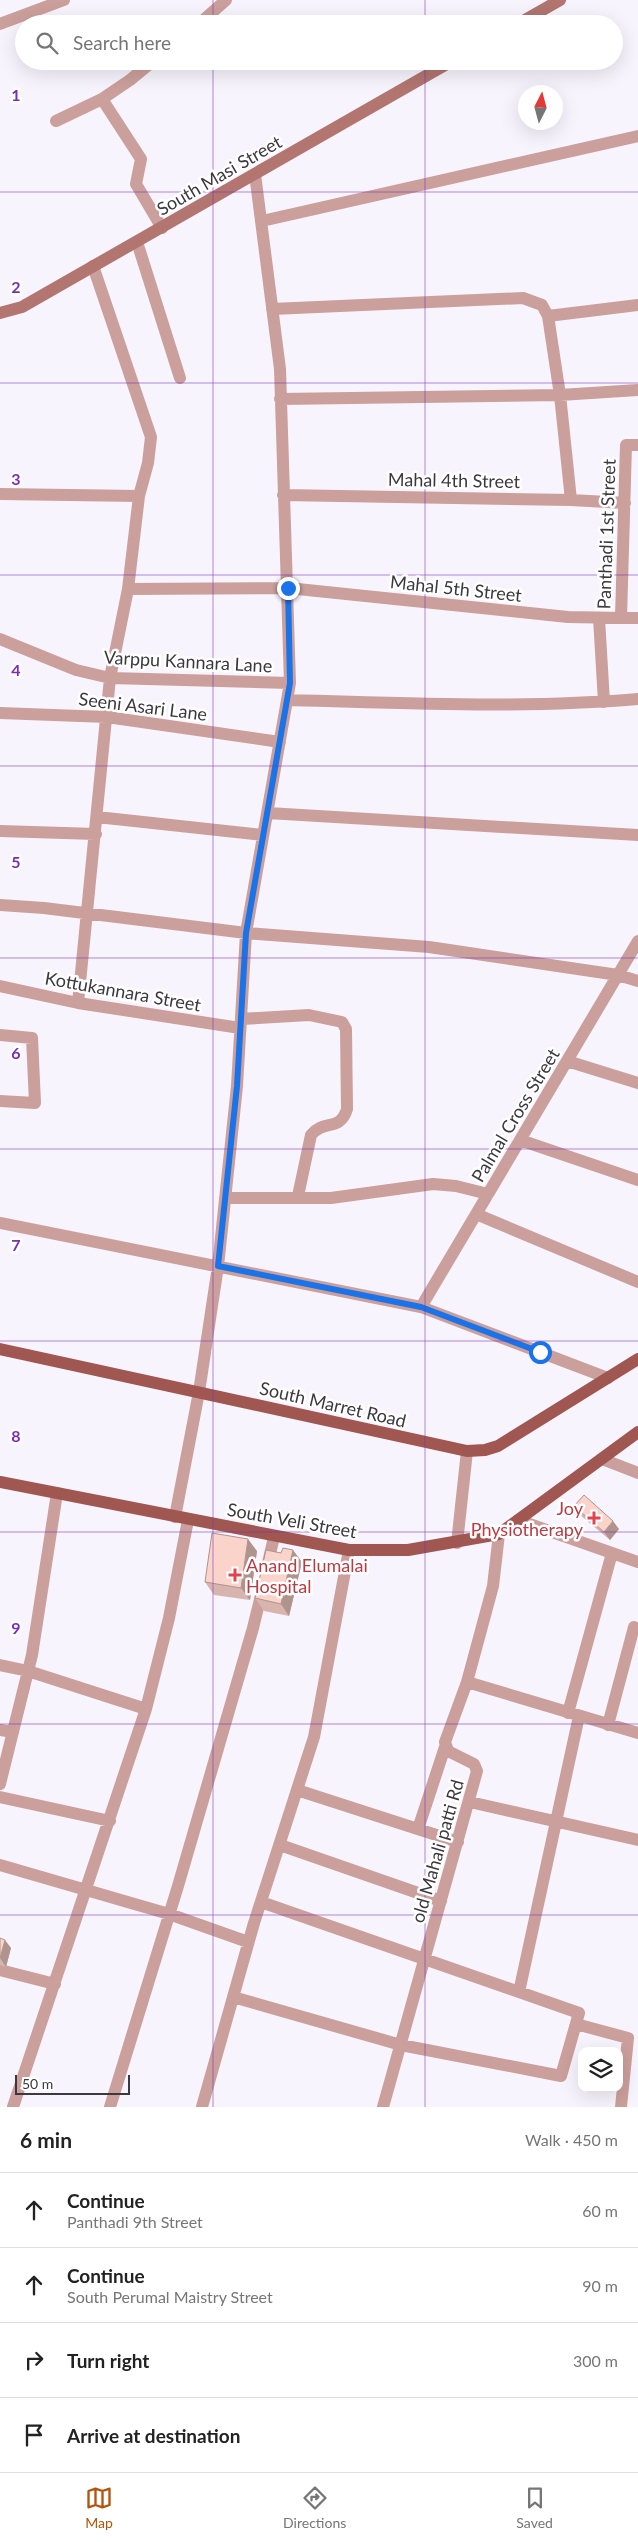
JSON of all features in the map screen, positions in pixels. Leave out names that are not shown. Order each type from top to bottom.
[{"type":"main road","points":[[534,15],[560,0]]},
{"type":"main road","name":"South Masi Street","points":[[0,313],[22,307],[436,70]]},
{"type":"main road","name":"South Marret Road","points":[[0,1349],[467,1451],[485,1450],[498,1446],[638,1360]]},
{"type":"main road","name":"South Veli Street","points":[[0,1482],[274,1537],[349,1550],[408,1550],[500,1534],[638,1432]]},
{"type":"street","points":[[24,15],[64,0]]},
{"type":"street","points":[[209,15],[226,0]]},
{"type":"street","points":[[0,24],[15,18]]},
{"type":"street","points":[[56,121],[102,99],[142,70]]},
{"type":"street","points":[[102,99],[141,159],[136,184],[162,228]]},
{"type":"street","points":[[262,221],[638,136]]},
{"type":"street","points":[[175,1517],[199,1392],[218,1266],[237,1086],[246,933],[290,683],[280,369],[255,174]]},
{"type":"street","points":[[137,242],[180,378]]},
{"type":"street","points":[[78,1003],[108,717],[110,678],[128,589],[139,496],[148,463],[151,437],[93,266]]},
{"type":"street","points":[[272,309],[523,298],[542,305],[548,316],[560,395],[571,500]]},
{"type":"street","points":[[548,316],[638,305]]},
{"type":"street","points":[[280,399],[560,395],[638,390]]},
{"type":"street","name":"Panthadi 1st Street","points":[[638,445],[626,445],[621,618],[638,618]]},
{"type":"street","points":[[0,494],[139,496]]},
{"type":"street","name":"Mahal 4th Street","points":[[283,494],[571,500],[625,503]]},
{"type":"street","name":"Mahal 5th Street","points":[[128,589],[288,588],[568,617],[621,618]]},
{"type":"street","points":[[599,618],[604,702]]},
{"type":"street","name":"Varppu Kannara Lane","points":[[0,639],[76,670],[110,678],[290,683]]},
{"type":"street","points":[[288,700],[456,705],[604,702],[638,699]]},
{"type":"street","name":"Seeni Asari Lane","points":[[0,713],[108,717],[280,742]]},
{"type":"street","points":[[268,813],[556,828],[638,835]]},
{"type":"street","points":[[98,817],[263,835]]},
{"type":"street","points":[[0,831],[96,834]]},
{"type":"street","points":[[0,905],[86,913],[246,933],[429,947],[618,975],[638,981]]},
{"type":"street","name":"Palmal Cross Street","points":[[421,1307],[638,941]]},
{"type":"street","name":"Kottukannara Street","points":[[0,986],[78,1003],[241,1024],[309,1015],[323,1016],[342,1022],[346,1030],[347,1109],[344,1118],[340,1122],[316,1129],[312,1135],[298,1196]]},
{"type":"street","points":[[0,1035],[32,1038],[35,1103],[0,1101]]},
{"type":"street","points":[[567,1061],[638,1083]]},
{"type":"street","points":[[520,1140],[638,1180]]},
{"type":"street","points":[[226,1198],[298,1196],[331,1198],[433,1184],[456,1186],[488,1194]]},
{"type":"street","points":[[476,1214],[638,1282]]},
{"type":"street","points":[[0,1223],[421,1307],[608,1378]]},
{"type":"street","points":[[457,1543],[467,1451]]},
{"type":"street","points":[[602,1459],[638,1473]]},
{"type":"street","points":[[0,1784],[6,1731],[28,1671],[57,1493]]},
{"type":"street","points":[[13,2107],[88,1888],[146,1709],[169,1618],[188,1520]]},
{"type":"street","points":[[518,1520],[638,1562]]},
{"type":"street","points":[[418,1829],[445,1747],[446,1737],[467,1682],[493,1586],[500,1534]]},
{"type":"street","points":[[110,2107],[170,1914],[253,1628],[274,1537]]},
{"type":"street","points":[[202,2107],[248,1942],[314,1737],[349,1550]]},
{"type":"street","points":[[519,1992],[557,1822],[574,1715],[612,1553]]},
{"type":"street","points":[[608,1725],[634,1627]]},
{"type":"street","points":[[0,1665],[28,1671],[146,1709]]},
{"type":"street","points":[[467,1682],[638,1733]]},
{"type":"street","name":"old Mahali patti Rd","points":[[383,2107],[470,1802],[477,1766],[448,1751],[445,1747]]},
{"type":"street","points":[[297,1790],[458,1842]]},
{"type":"street","points":[[0,1797],[110,1821]]},
{"type":"street","points":[[470,1802],[638,1840]]},
{"type":"street","points":[[280,1845],[441,1901]]},
{"type":"street","points":[[0,1865],[88,1888],[170,1914],[248,1942]]},
{"type":"street","points":[[233,1996],[401,2045],[561,2076],[579,2013],[261,1902]]},
{"type":"street","points":[[0,1970],[55,1984]]},
{"type":"street","points":[[576,2024],[628,2038],[621,2107]]},
{"type":"building","points":[[584,1495],[613,1521],[604,1532],[574,1506]]},
{"type":"building","points":[[212,1533],[248,1539],[241,1588],[205,1582]]},
{"type":"building","points":[[283,1548],[293,1550],[281,1604],[255,1598],[266,1550],[281,1553]]},
{"type":"building","points":[[0,1938],[5,1940],[0,1958]]},
{"type":"place","name":"Joy Physiotherapy","points":[[594,1518]]},
{"type":"place","name":"Anand Elumalai Hospital","points":[[235,1575]]},
{"type":"route","points":[[288,588],[290,683],[246,933],[237,1086],[218,1266],[421,1307],[540,1352]]}]
